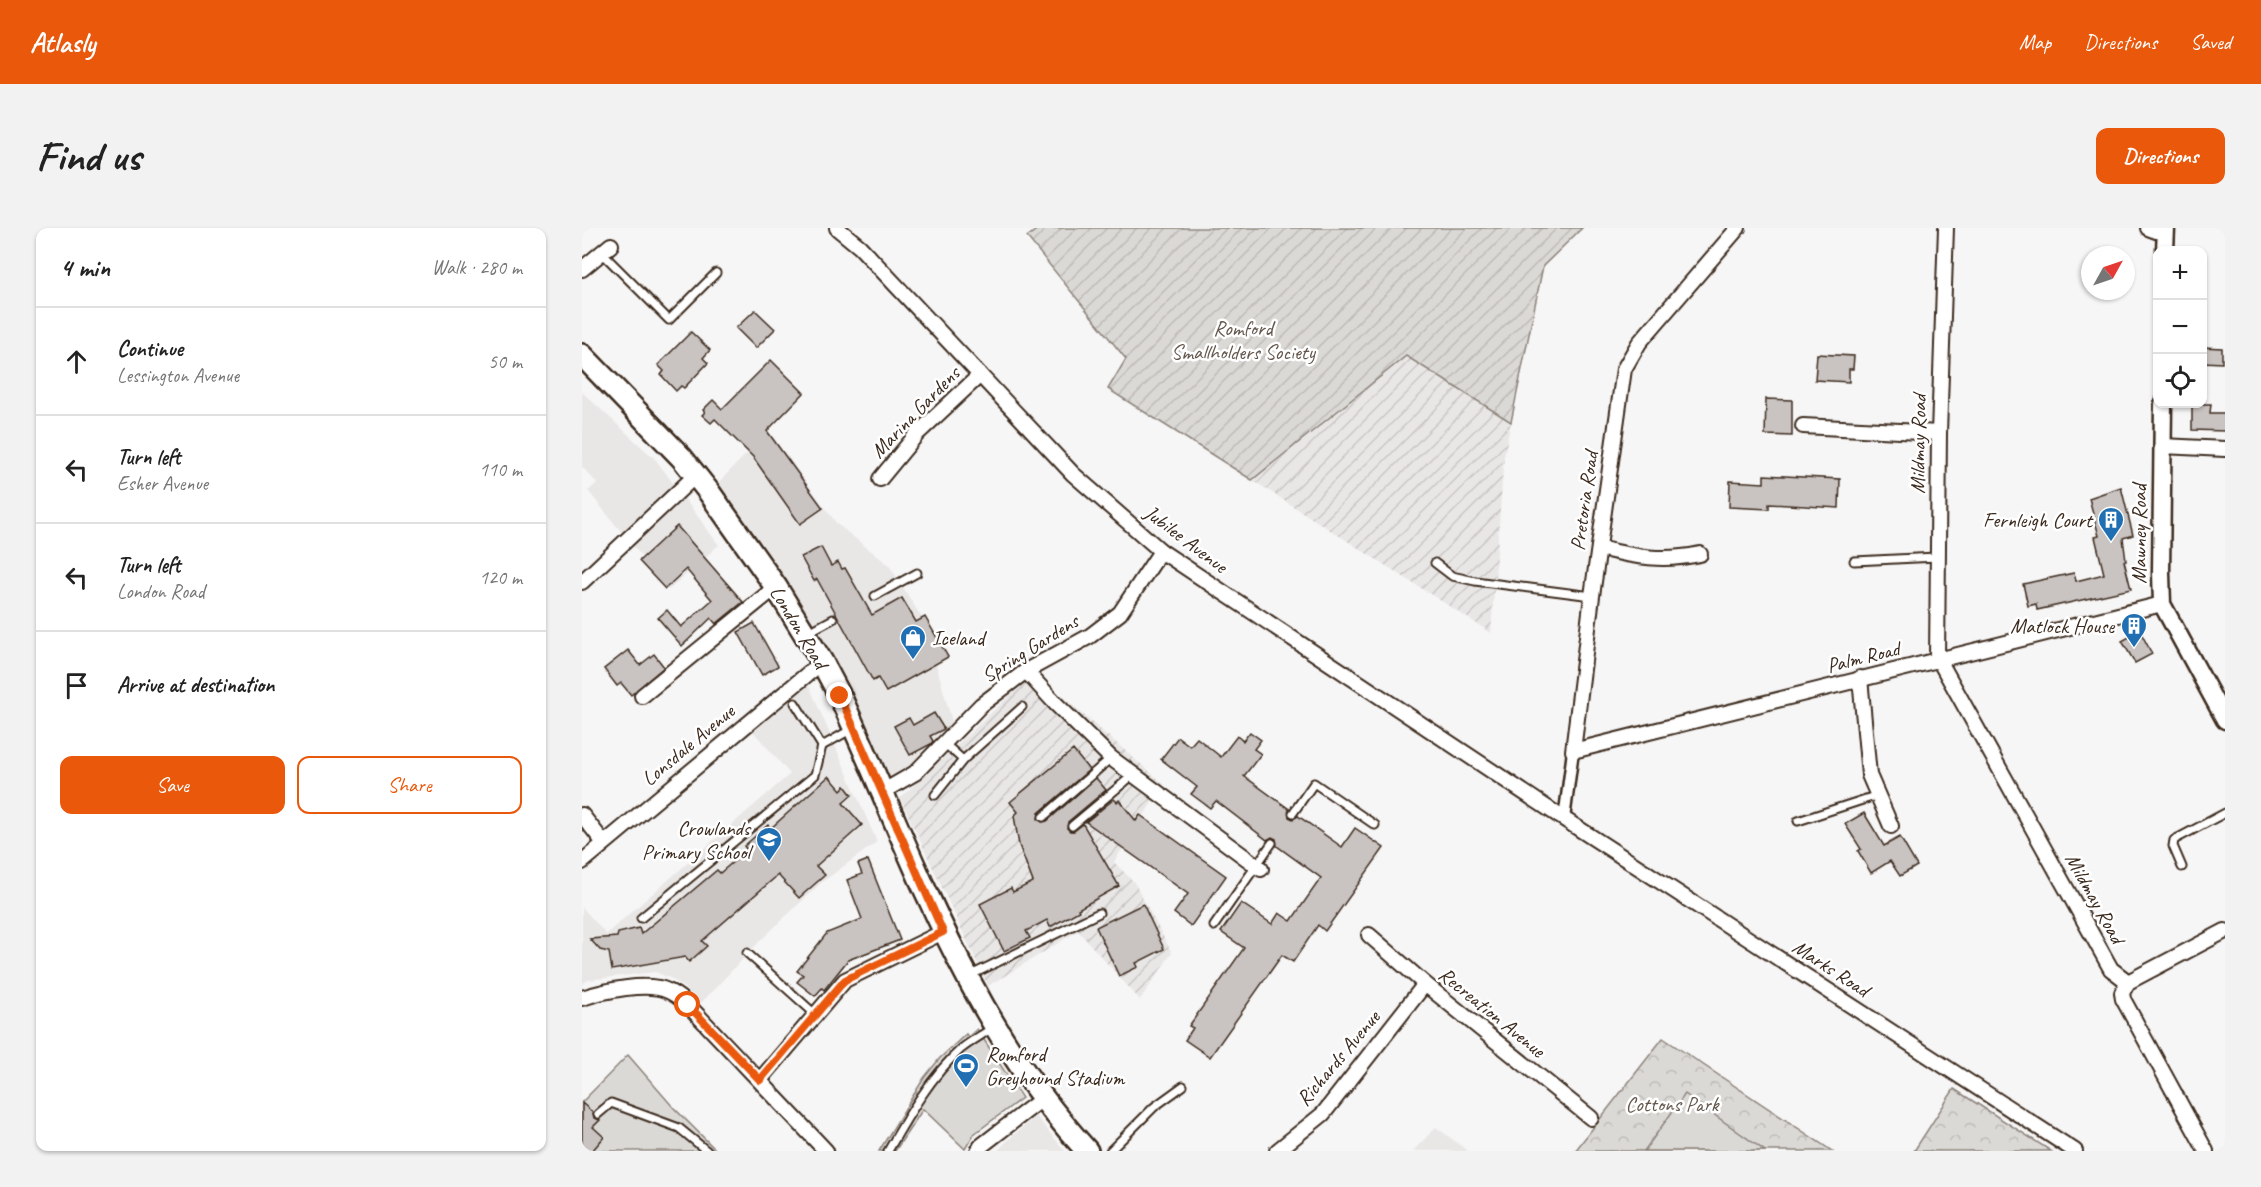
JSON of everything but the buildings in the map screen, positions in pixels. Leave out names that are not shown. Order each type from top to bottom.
[{"type":"main road","name":"London Road","points":[[584,361],[675,450],[696,475],[776,587],[822,662],[854,728],[943,932],[966,978],[994,1027],[1042,1099],[1087,1151]]},
{"type":"street","name":"Jubilee Avenue","points":[[837,228],[860,247],[1073,474],[1161,551],[1564,819]]},
{"type":"street","name":"Pretoria Road","points":[[1564,819],[1624,369],[1638,344],[1738,228]]},
{"type":"street","name":"Mildmay Road","points":[[1946,228],[1939,433],[1938,660],[2111,969],[2128,982]]},
{"type":"street","points":[[2148,228],[2156,231],[2166,229],[2165,246]]},
{"type":"street","points":[[582,269],[606,250]]},
{"type":"street","name":"Marina Gardens","points":[[880,479],[917,434],[980,375]]},
{"type":"street","name":"Mawney Road","points":[[2163,408],[2162,604],[2225,720]]},
{"type":"street","points":[[1803,426],[1939,433]]},
{"type":"street","points":[[2162,446],[2225,449]]},
{"type":"street","points":[[582,582],[696,475]]},
{"type":"street","points":[[1599,548],[1637,557],[1677,559],[1700,554]]},
{"type":"street","name":"Spring Gardens","points":[[882,792],[915,773],[981,705],[1026,671],[1090,636],[1120,613],[1161,551]]},
{"type":"street","points":[[642,696],[776,587]]},
{"type":"street","name":"Palm Road","points":[[1573,751],[2162,604]]},
{"type":"street","name":"Lonsdale Avenue","points":[[582,862],[822,662]]},
{"type":"street","points":[[1026,671],[1111,758],[1258,867]]},
{"type":"street","points":[[1860,678],[1869,775],[1891,826]]},
{"type":"street","points":[[582,815],[604,843]]},
{"type":"street","name":"Marks Road","points":[[1564,819],[2075,1151]]},
{"type":"street","points":[[2206,1151],[2123,999],[2122,993],[2128,982],[2225,931]]},
{"type":"street","points":[[760,1080],[845,980],[943,932]]},
{"type":"street","name":"Recreation Avenue","points":[[1369,935],[1425,984],[1591,1118]]},
{"type":"street","name":"Richards Avenue","points":[[1277,1151],[1323,1114],[1425,984]]},
{"type":"street","points":[[582,998],[597,993],[645,987],[667,990],[688,1005],[826,1151]]},
{"type":"street","points":[[978,1151],[981,1146],[1042,1099]]},
{"type":"lane","points":[[606,250],[669,320],[716,273]]},
{"type":"lane","points":[[1854,561],[1937,557]]},
{"type":"lane","points":[[1435,563],[1452,576],[1475,581],[1592,597]]},
{"type":"lane","points":[[875,596],[917,573]]},
{"type":"lane","points":[[805,634],[833,619]]},
{"type":"lane","points":[[641,918],[815,775],[822,746],[795,704]]},
{"type":"lane","points":[[934,795],[963,760],[1022,707]]},
{"type":"lane","points":[[822,746],[854,728]]},
{"type":"lane","points":[[944,743],[963,760]]},
{"type":"lane","points":[[1043,818],[1111,758]]},
{"type":"lane","points":[[1072,826],[1133,775]]},
{"type":"lane","points":[[1293,813],[1314,783],[1375,825]]},
{"type":"lane","points":[[1798,821],[1878,795]]},
{"type":"lane","points":[[2182,867],[2173,846],[2174,840],[2225,813]]},
{"type":"lane","points":[[1214,926],[1258,867],[1272,843]]},
{"type":"lane","points":[[966,978],[1099,913]]},
{"type":"lane","points":[[747,953],[815,1014]]},
{"type":"lane","points":[[888,1151],[926,1091],[948,1064],[962,1049],[994,1027]]},
{"type":"lane","points":[[1110,1151],[1154,1107],[1183,1086]]},
{"type":"lane","points":[[598,1114],[610,1103],[679,1128],[707,1151]]},
{"type":"shaded area","points":[[1406,356],[1511,422],[1504,457],[1491,633],[1252,480]]},
{"type":"shaded area","points":[[582,392],[656,460],[719,545],[669,590],[588,491],[597,483],[582,467]]},
{"type":"shaded area","points":[[769,431],[837,524],[889,565],[924,621],[955,732],[882,792],[854,728],[709,492]]},
{"type":"shaded area","points":[[1043,680],[1164,784],[1114,862],[1134,882],[1172,953],[1140,1000],[1078,931],[988,986],[900,798],[1023,683]]},
{"type":"shaded area","name":"Crowlands Primary School","points":[[807,681],[877,842],[821,883],[760,941],[700,1004],[682,986],[655,972],[588,980],[582,984],[582,907],[606,934],[790,774],[751,729]]},
{"type":"shaded area","points":[[1036,1116],[1065,1151],[997,1151],[1009,1139]]},
{"type":"shaded area","points":[[1436,1127],[1468,1151],[1413,1151]]},
{"type":"green space","name":"Romford Smallholders Society","points":[[1039,228],[1582,228],[1543,266],[1511,422],[1406,356],[1252,480],[1108,389],[1126,359],[1027,237]]},
{"type":"green space","name":"Romford Greyhound Stadium","points":[[977,1029],[1022,1098],[974,1134],[965,1149],[923,1109],[895,1151],[879,1151],[924,1078],[940,1058],[966,1034],[968,1037]]},
{"type":"green space","name":"Cottons Park","points":[[1663,1038],[1832,1151],[1575,1151]]},
{"type":"green space","points":[[628,1055],[673,1107],[717,1151],[582,1151],[582,1102]]},
{"type":"green space","points":[[1954,1089],[2051,1151],[1914,1151]]},
{"type":"green space","points":[[1685,1094],[1765,1151],[1644,1151]]},
{"type":"place","name":"Fernleigh Court","points":[[2111,543]]},
{"type":"place","name":"Matlock House","points":[[2134,649]]},
{"type":"place","name":"Iceland","points":[[913,661]]},
{"type":"place","name":"Crowlands Primary School","points":[[769,863]]},
{"type":"place","name":"Romford Greyhound Stadium","points":[[966,1089]]},
{"type":"route","points":[[688,1005],[760,1080],[845,980],[943,932],[840,696]]}]
